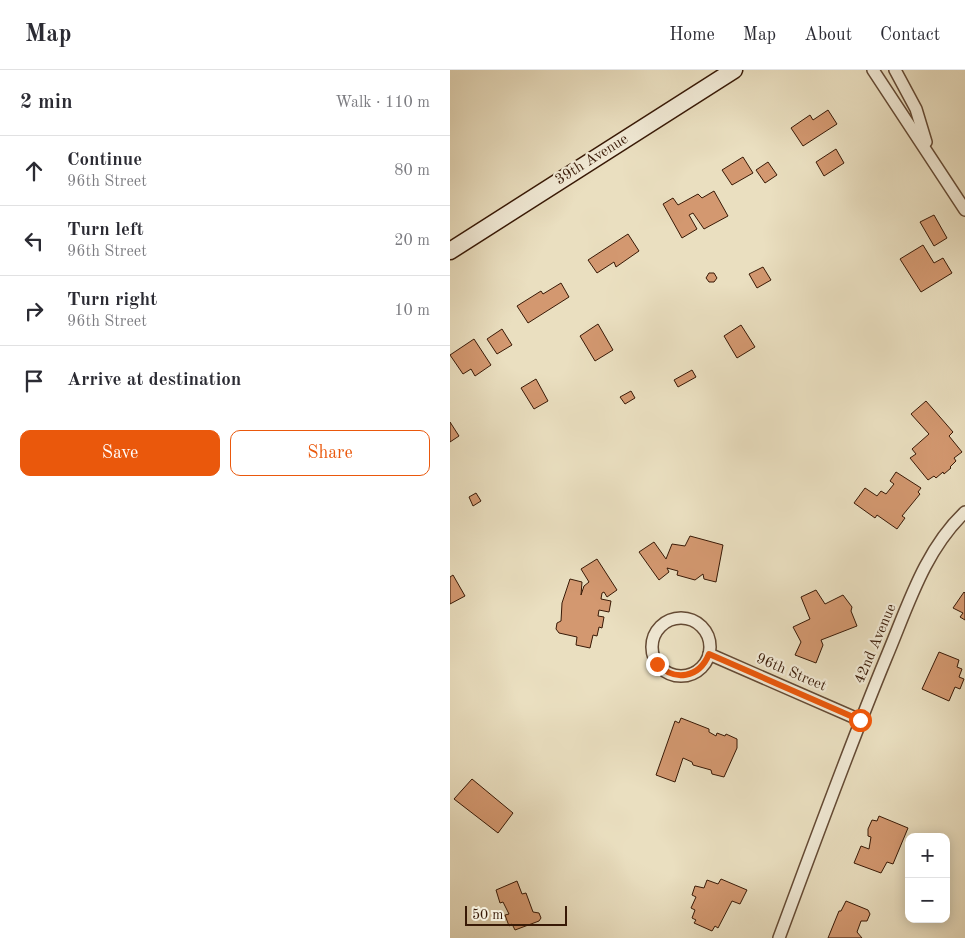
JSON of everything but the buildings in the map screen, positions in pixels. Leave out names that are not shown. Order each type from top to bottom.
[{"type":"main road","name":"39th Avenue","points":[[450,251],[734,70]]},
{"type":"street","points":[[873,70],[965,210]]},
{"type":"street","points":[[895,70],[916,109],[930,156]]},
{"type":"street","name":"42nd Avenue","points":[[779,938],[860,720],[930,555],[951,526],[965,512]]},
{"type":"street","points":[[685,618],[694,621],[708,635],[709,654],[705,663],[690,674],[672,675],[664,670],[653,655],[653,637],[666,622],[685,618]]},
{"type":"street","name":"96th Street","points":[[709,654],[860,720]]},
{"type":"route","points":[[657,664],[672,675],[681,676],[699,670],[709,654],[860,720]]}]
